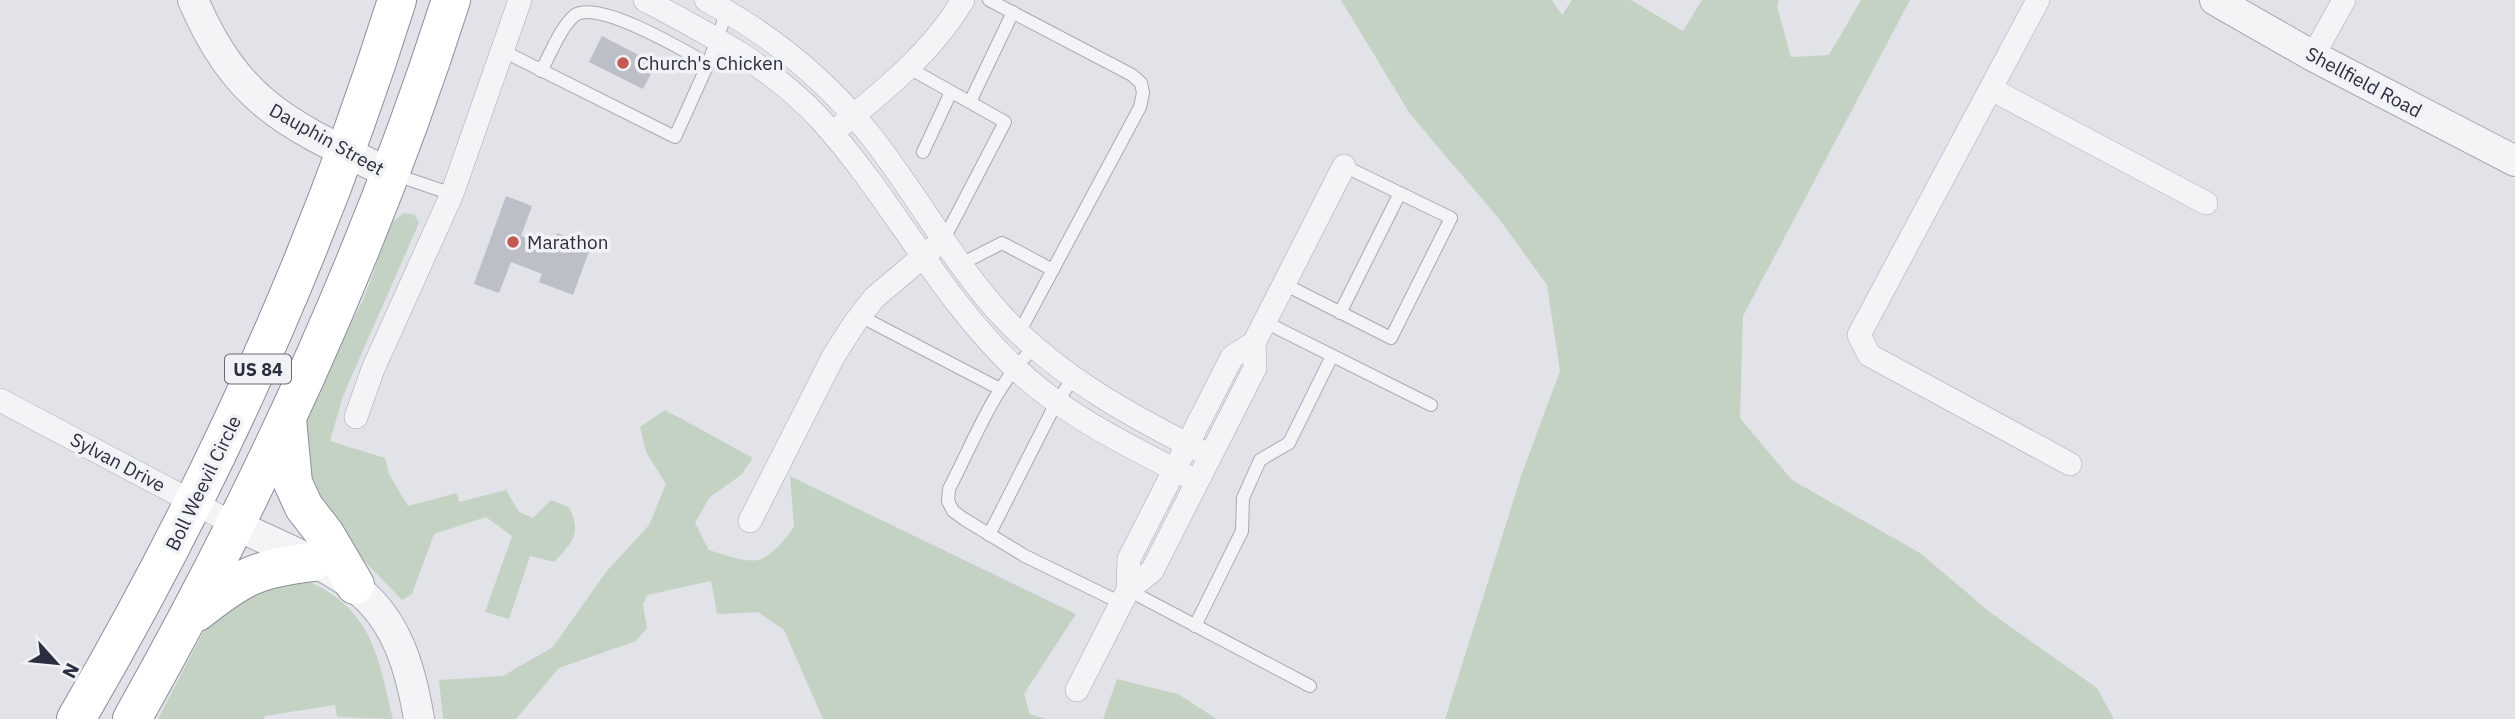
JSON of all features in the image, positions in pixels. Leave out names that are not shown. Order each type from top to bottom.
[{"type":"highway","name":"Boll Weevil Circle","points":[[76,719],[133,621],[195,503],[255,376],[344,151],[397,0]]},
{"type":"highway","name":"US 84","points":[[132,719],[187,620],[287,419],[391,174],[451,0]]},
{"type":"highway","points":[[287,419],[293,483],[304,507],[325,534],[355,584]]},
{"type":"highway","points":[[187,620],[232,583],[255,572],[313,562]]},
{"type":"street","name":"Dauphin Street","points":[[193,0],[217,48],[246,89],[286,120],[391,174]]},
{"type":"street","points":[[356,417],[373,369],[452,194],[520,0]]},
{"type":"street","points":[[645,0],[718,39],[791,90],[832,133],[961,311],[1014,367],[1056,403],[1198,481]]},
{"type":"street","points":[[706,0],[727,11],[801,62],[853,115],[983,294],[1027,340],[1072,380],[1210,456]]},
{"type":"street","points":[[832,133],[909,68],[946,29],[963,0]]},
{"type":"street","points":[[2038,0],[1858,335],[1869,355],[2070,464]]},
{"type":"street","name":"Shellfield Road","points":[[2215,0],[2314,57],[2515,161]]},
{"type":"street","points":[[2314,57],[2344,0]]},
{"type":"street","points":[[1991,89],[2206,203]]},
{"type":"street","points":[[1124,597],[1152,571],[1198,481],[1255,368],[1254,343],[1344,166]]},
{"type":"street","points":[[750,521],[833,357],[860,316],[874,298],[944,239]]},
{"type":"street","points":[[1077,690],[1124,597],[1129,559],[1187,444],[1232,357],[1254,343]]},
{"type":"street","name":"Sylvan Drive","points":[[0,400],[236,524]]},
{"type":"street","points":[[236,524],[355,584],[378,607],[391,625],[410,673],[419,719]]},
{"type":"lane","points":[[989,0],[1132,75],[1140,83],[1143,93],[1125,138],[1053,270],[1027,340],[950,489],[948,501],[953,511],[1025,556],[1195,626],[1310,686]]},
{"type":"lane","points":[[541,71],[566,26],[576,14],[587,9],[623,17],[708,64]]},
{"type":"lane","points":[[503,51],[675,137],[708,64],[727,11]]},
{"type":"lane","points":[[970,102],[1013,12]]},
{"type":"lane","points":[[909,68],[1005,122],[944,239]]},
{"type":"lane","points":[[923,152],[951,92]]},
{"type":"lane","points":[[1284,284],[1391,338],[1451,218],[1344,166]]},
{"type":"lane","points":[[391,174],[452,194]]},
{"type":"lane","points":[[1340,313],[1400,193]]},
{"type":"lane","points":[[961,264],[1002,243],[1053,270]]},
{"type":"lane","points":[[860,316],[1000,389]]},
{"type":"lane","points":[[1265,321],[1431,405]]},
{"type":"lane","points":[[1195,626],[1242,531],[1243,498],[1261,460],[1289,443],[1332,356]]},
{"type":"lane","points":[[989,535],[1056,403],[1072,380]]},
{"type":"green space","points":[[1341,0],[1552,0],[1562,15],[1572,0],[1631,0],[1683,31],[1702,0],[1779,0],[1777,6],[1791,57],[1829,55],[1861,0],[1910,0],[1743,316],[1740,418],[1792,480],[1920,553],[1991,613],[2097,688],[2114,719],[1445,719],[1522,473],[1560,371],[1547,285],[1500,220],[1410,114]]},
{"type":"green space","points":[[404,213],[415,215],[419,223],[343,396],[330,441],[385,458],[389,474],[408,506],[457,493],[459,502],[506,490],[519,512],[533,518],[551,500],[569,507],[575,524],[571,543],[554,562],[530,556],[509,619],[485,612],[512,536],[486,517],[434,534],[412,594],[402,600],[310,505],[305,413],[363,300],[392,222]]},
{"type":"green space","points":[[665,410],[753,458],[741,475],[710,497],[695,523],[709,550],[738,559],[758,560],[774,550],[794,527],[790,476],[1076,614],[1024,694],[1030,714],[1046,719],[823,719],[784,630],[758,612],[717,614],[711,581],[647,595],[643,604],[647,628],[636,641],[559,668],[516,719],[443,719],[439,680],[503,676],[553,647],[606,572],[649,525],[666,484],[646,452],[640,427]]},
{"type":"green space","points":[[290,574],[337,598],[365,629],[381,669],[393,719],[337,717],[335,705],[265,716],[264,719],[158,719],[202,634],[227,596]]},
{"type":"green space","points":[[1117,679],[1178,694],[1217,719],[1103,719]]},
{"type":"building","name":"Church's Chicken","points":[[602,36],[656,64],[643,89],[589,62]]},
{"type":"building","name":"Marathon","points":[[506,196],[532,206],[521,236],[552,248],[557,233],[591,246],[573,295],[539,282],[542,274],[511,262],[499,293],[474,284]]},
{"type":"place","name":"Church's Chicken","points":[[623,63]]},
{"type":"place","name":"Marathon","points":[[513,242]]}]
